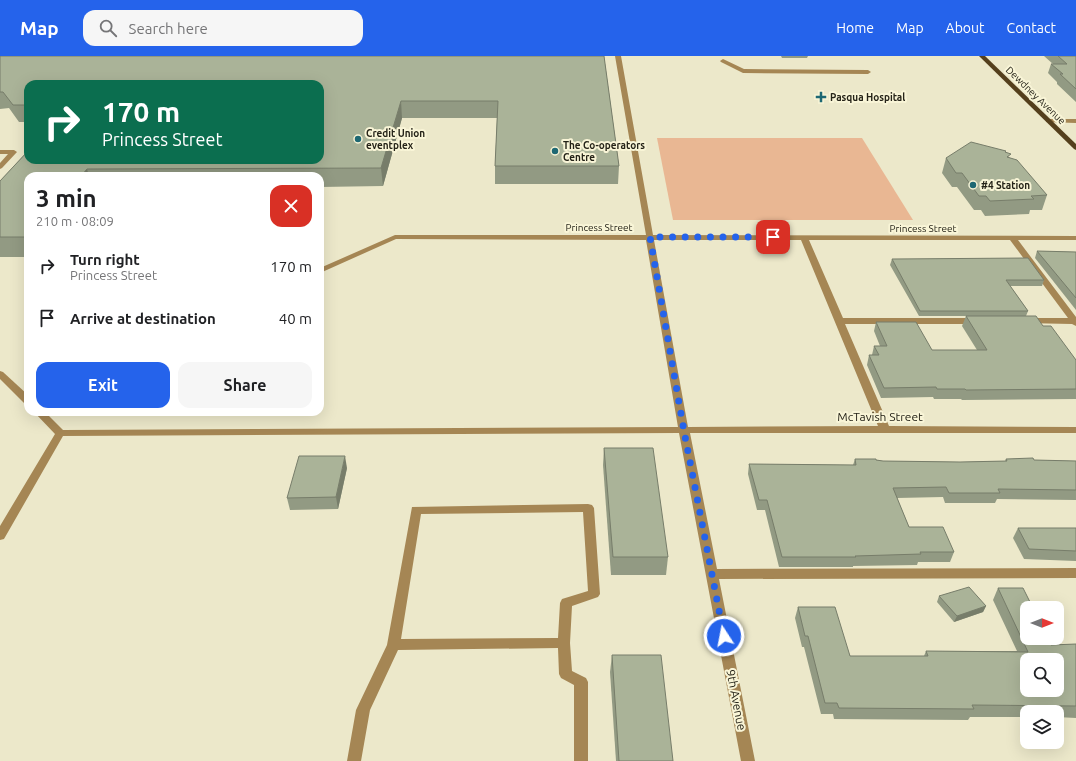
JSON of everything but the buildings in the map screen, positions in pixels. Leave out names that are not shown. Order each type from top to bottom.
[{"type":"main road","name":"Dewdney Avenue","points":[[982,56],[1076,148]]},
{"type":"street","name":"9th Avenue","points":[[618,56],[684,431],[748,761]]},
{"type":"street","points":[[723,61],[743,71],[868,72]]},
{"type":"street","points":[[1048,121],[1076,121]]},
{"type":"street","points":[[0,152],[14,152],[0,167]]},
{"type":"street","name":"Princess Street","points":[[324,268],[395,237],[1076,238]]},
{"type":"street","points":[[804,237],[841,321],[885,429]]},
{"type":"street","points":[[1012,238],[1075,322]]},
{"type":"street","points":[[841,321],[988,321]]},
{"type":"street","points":[[1020,321],[1075,322]]},
{"type":"street","points":[[0,374],[24,397]]},
{"type":"street","points":[[0,536],[60,433],[43,416]]},
{"type":"street","name":"McTavish Street","points":[[60,433],[885,429],[1076,430]]},
{"type":"street","points":[[354,761],[363,710],[394,645],[416,510],[588,508],[594,594],[566,603],[564,643],[566,674],[581,682],[581,761]]},
{"type":"street","points":[[712,574],[1076,574]]},
{"type":"street","points":[[394,645],[564,643]]},
{"type":"shaded area","points":[[657,138],[862,138],[913,220],[673,220]]},
{"type":"place","name":"Pasqua Hospital","points":[[821,97]]},
{"type":"place","name":"Credit Union eventplex","points":[[358,139]]},
{"type":"place","name":"The Co-operators Centre","points":[[555,151]]},
{"type":"place","name":"#4 Station","points":[[973,185]]},
{"type":"route","points":[[724,636],[684,431],[650,237],[773,237]]}]
